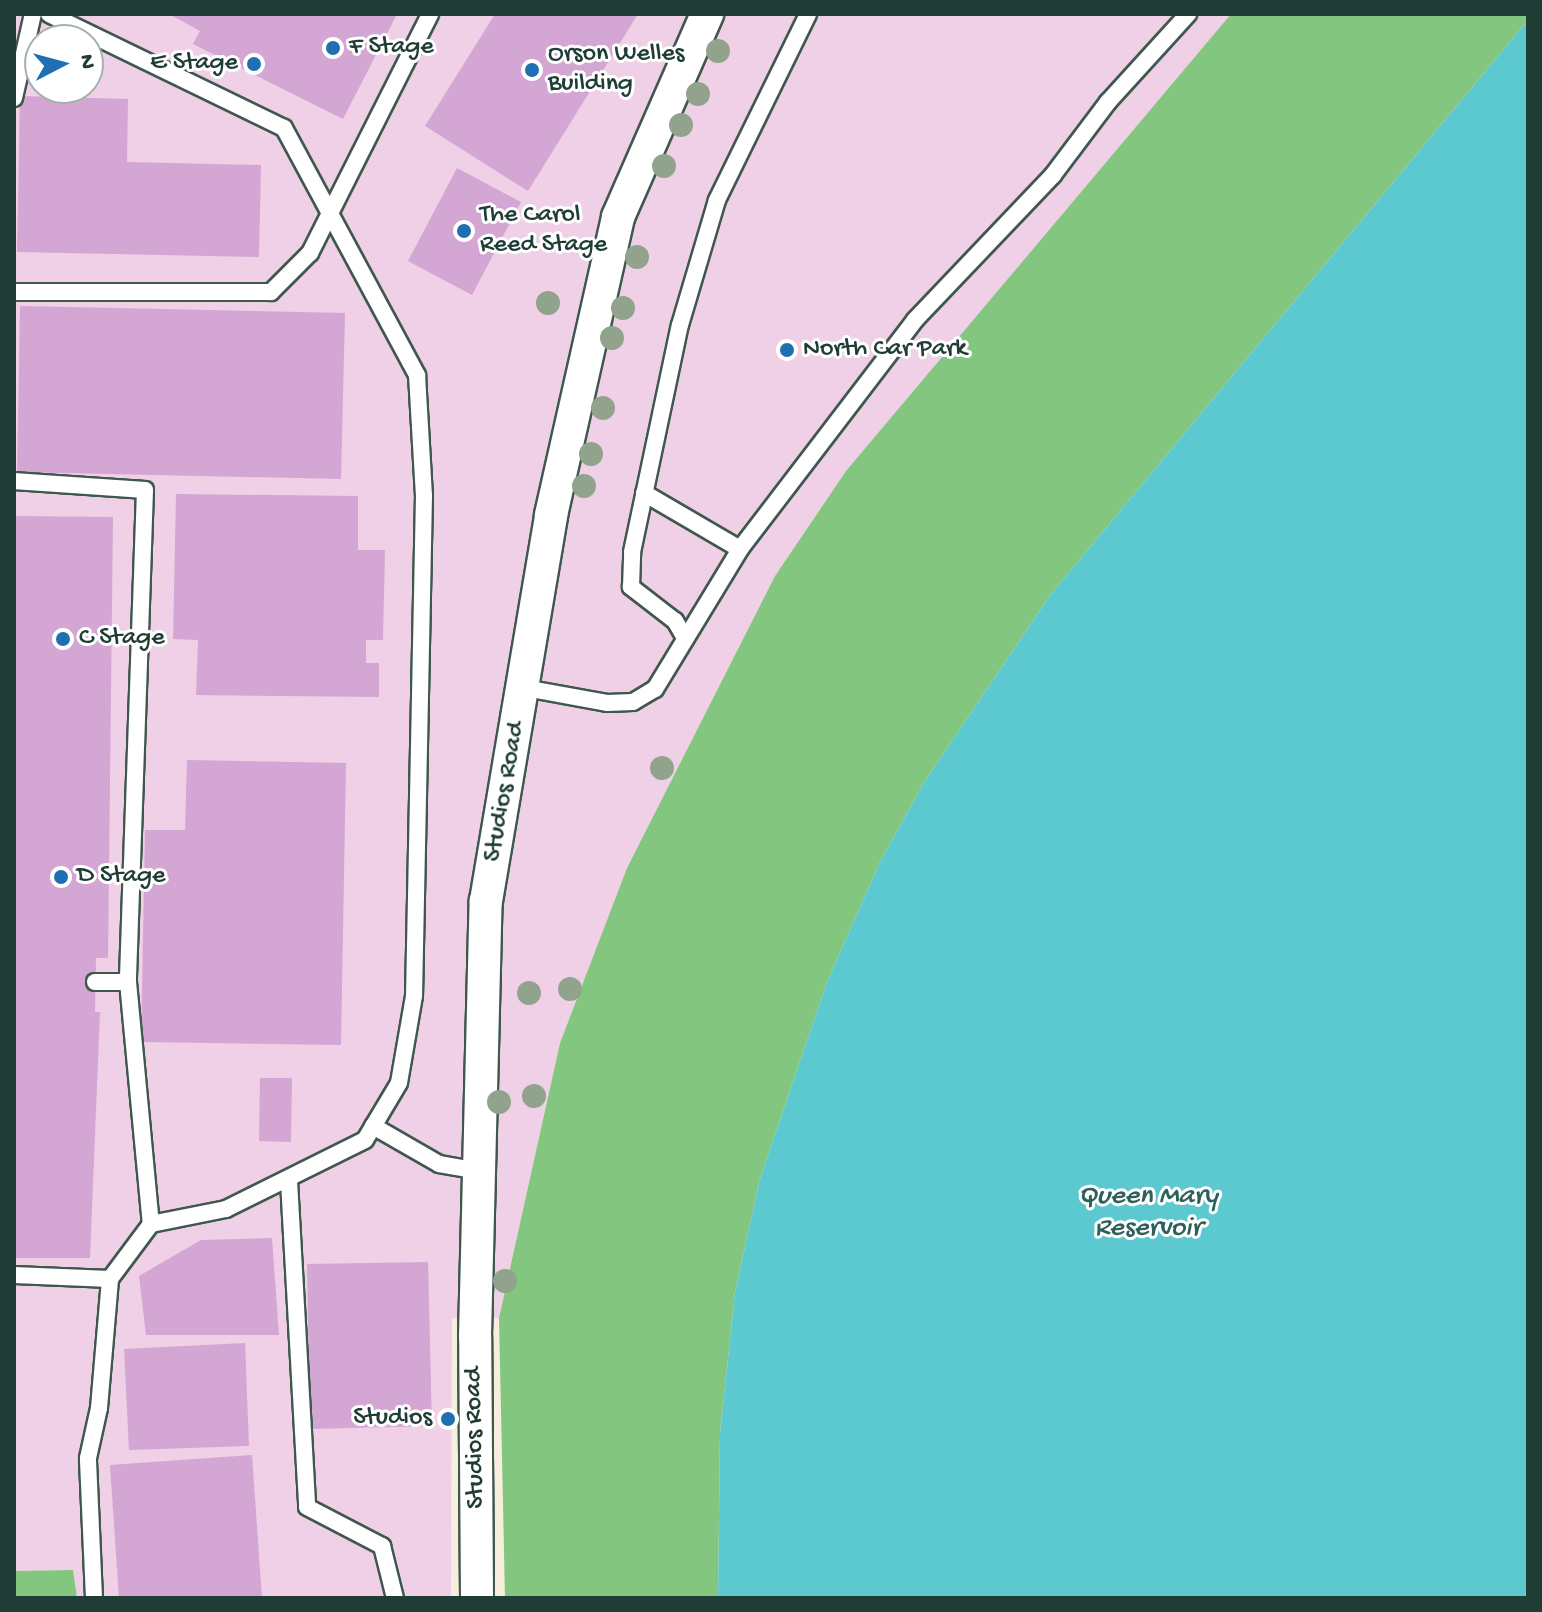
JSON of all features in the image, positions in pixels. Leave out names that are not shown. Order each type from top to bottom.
[{"type":"street","name":"Studios Road","points":[[477,1598],[478,1171],[486,901],[525,688],[551,515],[618,217],[671,86],[707,14]]},
{"type":"lane","points":[[14,98],[33,14]]},
{"type":"lane","points":[[49,14],[284,128],[333,211],[417,375],[424,495],[414,996],[399,1083],[365,1140],[289,1181],[226,1209],[151,1224],[110,1279],[99,1408],[88,1458],[94,1598]]},
{"type":"lane","points":[[14,292],[271,292],[310,253],[430,14]]},
{"type":"lane","points":[[685,638],[675,621],[631,587],[644,493],[680,325],[717,200],[808,14]]},
{"type":"lane","points":[[525,688],[607,703],[633,702],[655,689],[740,549],[915,320],[1053,175],[1108,102],[1188,14]]},
{"type":"lane","points":[[14,481],[145,490],[128,982],[151,1224]]},
{"type":"lane","points":[[644,493],[740,549]]},
{"type":"lane","points":[[95,982],[128,982]]},
{"type":"lane","points":[[373,1126],[439,1164],[478,1171]]},
{"type":"lane","points":[[289,1181],[307,1507],[382,1546],[395,1598]]},
{"type":"lane","points":[[14,1275],[110,1279]]},
{"type":"shaded area","points":[[14,14],[1231,14],[846,471],[775,576],[627,868],[560,1043],[499,1318],[452,1318],[451,1598],[77,1598],[73,1570],[14,1571]]},
{"type":"green space","points":[[1231,14],[1528,14],[1528,20],[1051,594],[923,784],[880,862],[827,982],[760,1179],[735,1292],[720,1434],[718,1598],[505,1598],[499,1318],[560,1043],[627,868],[775,576],[846,471]]},
{"type":"green space","points":[[73,1570],[77,1598],[14,1598],[14,1571]]},
{"type":"water","name":"Queen Mary Reservoir","points":[[1528,20],[1528,1598],[718,1598],[720,1434],[735,1292],[760,1179],[827,982],[880,862],[923,784],[1051,594]]},
{"type":"building","name":"F Stage","points":[[169,14],[397,14],[343,119],[193,44],[200,31]]},
{"type":"building","name":"Orson Welles Building","points":[[495,14],[638,14],[528,191],[425,126]]},
{"type":"building","points":[[20,96],[24,96],[24,104],[104,104],[104,98],[128,99],[127,162],[261,165],[259,257],[17,252]]},
{"type":"building","name":"The Carol Reed Stage","points":[[457,168],[521,202],[472,295],[408,261]]},
{"type":"building","points":[[20,306],[345,313],[341,479],[17,472]]},
{"type":"building","points":[[176,494],[358,496],[358,550],[385,550],[383,640],[366,640],[366,663],[379,663],[379,697],[196,695],[198,640],[173,639]]},
{"type":"building","points":[[14,516],[113,517],[108,958],[96,958],[95,1012],[100,1012],[90,1258],[14,1258]]},
{"type":"building","points":[[187,760],[346,763],[341,1045],[141,1042],[145,830],[185,830]]},
{"type":"building","points":[[260,1078],[292,1078],[291,1142],[259,1141]]},
{"type":"building","points":[[272,1238],[279,1335],[146,1335],[139,1276],[201,1240]]},
{"type":"building","points":[[428,1262],[432,1426],[310,1429],[307,1264]]},
{"type":"building","points":[[245,1343],[249,1446],[129,1450],[124,1349]]},
{"type":"building","points":[[252,1455],[262,1598],[119,1598],[110,1465]]},
{"type":"place","name":"F Stage","points":[[333,48]]},
{"type":"place","name":"E Stage","points":[[254,64]]},
{"type":"place","name":"Orson Welles Building","points":[[532,70]]},
{"type":"place","name":"The Carol Reed Stage","points":[[464,231]]},
{"type":"place","name":"North Car Park","points":[[787,350]]},
{"type":"place","name":"C Stage","points":[[63,639]]},
{"type":"place","name":"D Stage","points":[[61,877]]},
{"type":"place","name":"Studios","points":[[448,1419]]}]
